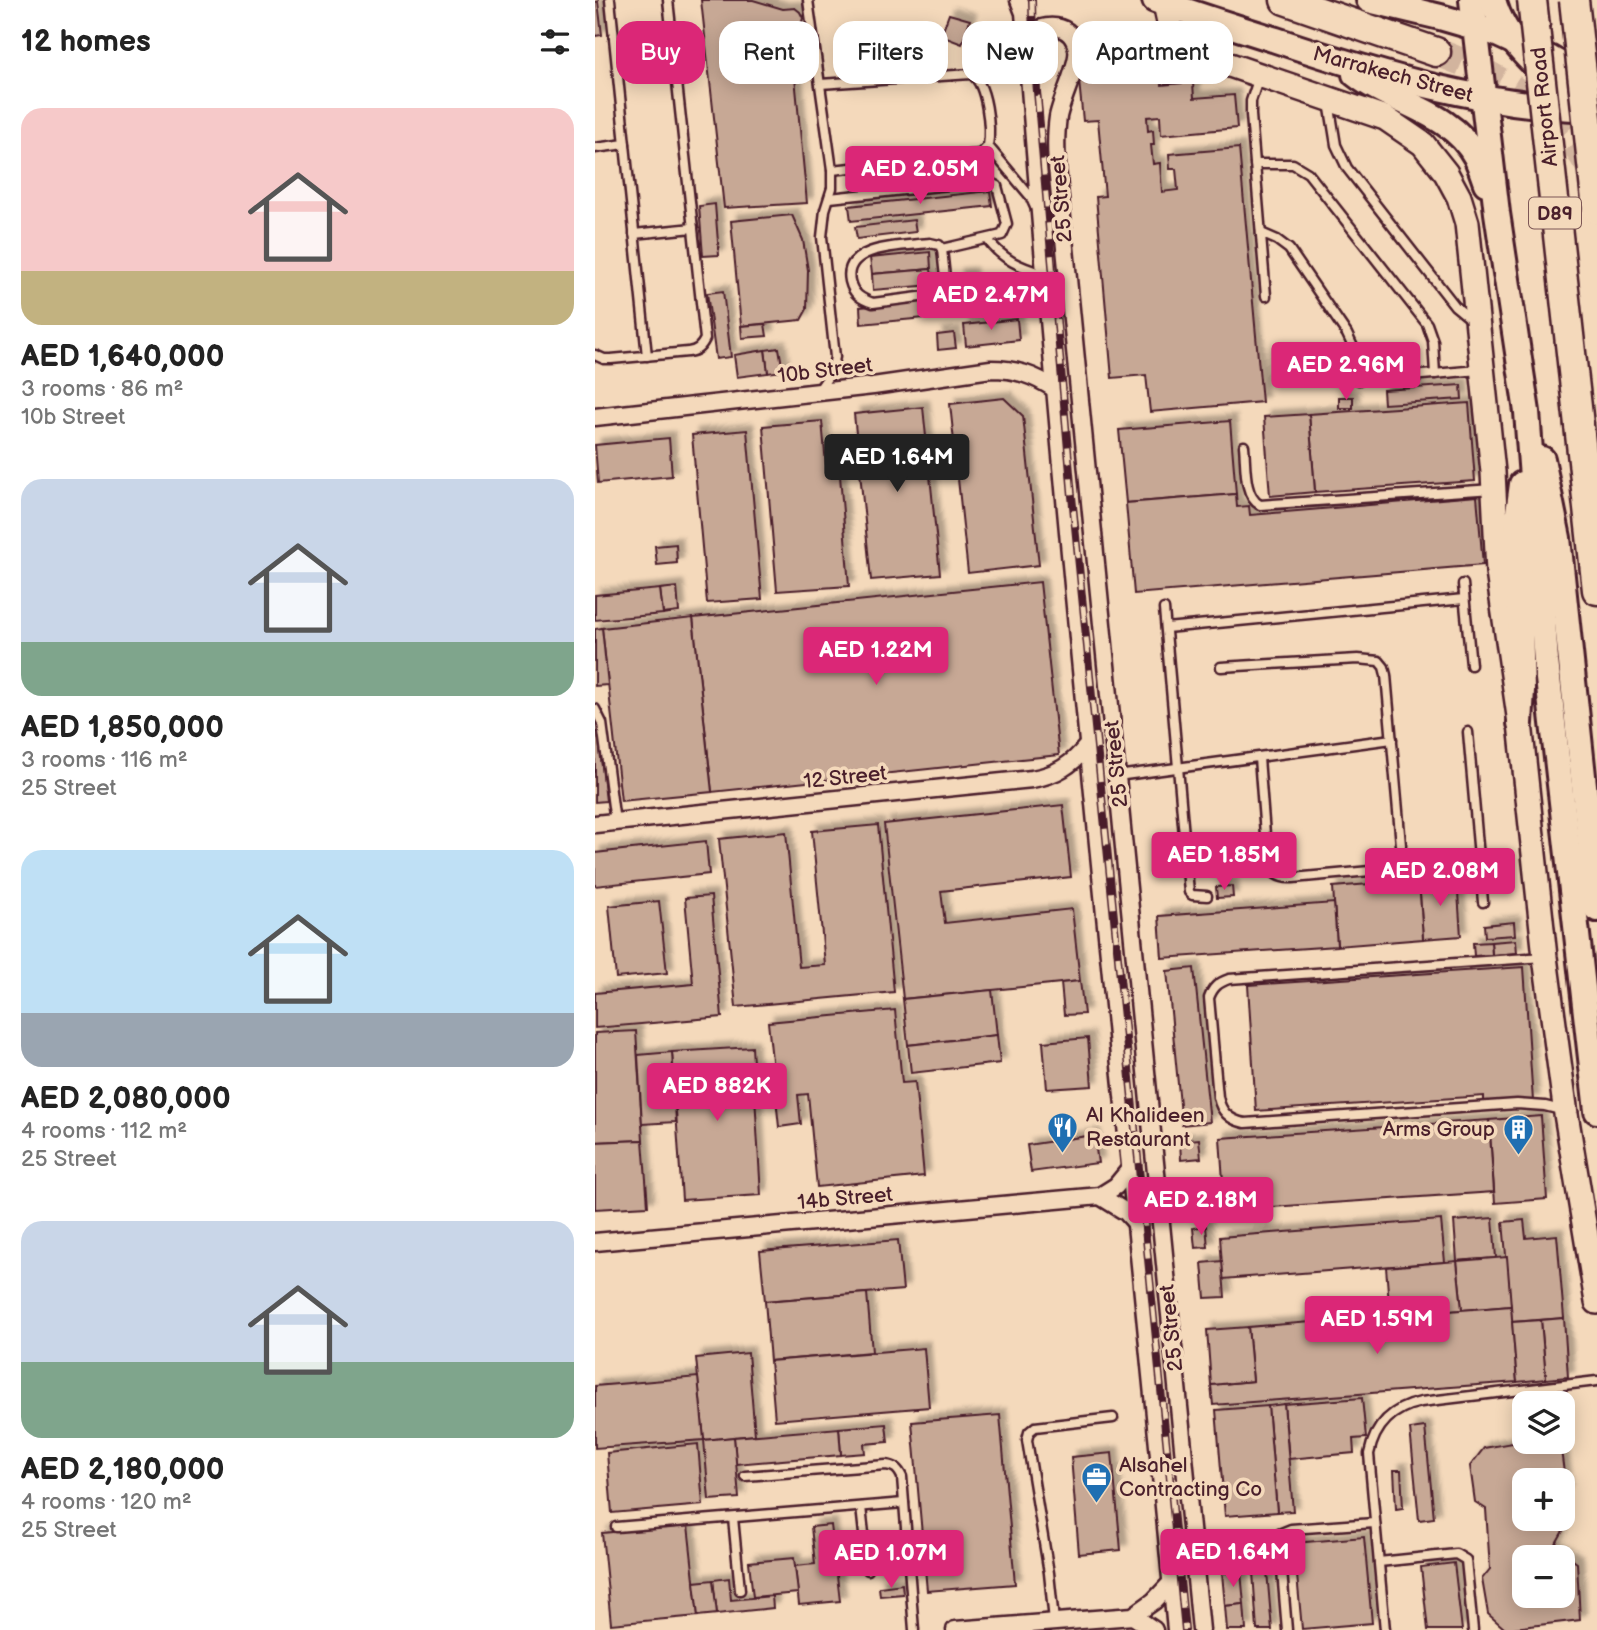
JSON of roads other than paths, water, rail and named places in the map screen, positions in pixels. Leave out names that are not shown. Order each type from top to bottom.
[{"type":"highway","points":[[1285,0],[1436,52]]},
{"type":"highway","name":"Airport Road","points":[[1532,0],[1597,590]]},
{"type":"highway","name":"Airport Road","points":[[1574,0],[1597,209]]},
{"type":"main road","points":[[1369,0],[1475,27],[1515,42],[1566,79],[1594,104]]},
{"type":"main road","points":[[1472,0],[1497,212],[1527,412],[1546,661],[1597,1111]]},
{"type":"main road","points":[[1493,0],[1501,22],[1515,42]]},
{"type":"main road","name":"Marrakech Street","points":[[1160,2],[1338,61],[1446,91],[1516,102],[1594,104]]},
{"type":"main road","points":[[1516,102],[1566,79],[1597,53]]},
{"type":"main road","points":[[1338,61],[1383,93],[1438,118],[1457,132],[1476,157],[1497,212]]},
{"type":"main road","points":[[1527,412],[1543,464],[1558,538],[1597,909]]},
{"type":"main road","points":[[1520,723],[1522,690],[1517,521],[1521,487],[1530,463]]},
{"type":"street","name":"25 Street","points":[[1019,0],[1025,21]]},
{"type":"street","points":[[1160,2],[1172,35],[1183,49],[1385,118],[1409,132],[1423,144],[1446,173],[1459,197],[1467,223],[1483,369],[1498,572],[1520,723],[1545,957],[1566,1114],[1597,1302]]},
{"type":"street","name":"25 Street","points":[[1058,27],[1072,36],[1077,48],[1077,61],[1065,89],[1058,118],[1058,177],[1201,1630]]},
{"type":"street","name":"25 Street","points":[[1030,84],[1044,274],[1087,746],[1176,1630]]},
{"type":"street","points":[[1038,189],[1058,177]]},
{"type":"street","name":"10b Street","points":[[595,416],[816,393],[991,369],[1025,373],[1041,379],[1055,389]]},
{"type":"street","name":"12 Street","points":[[595,824],[1032,779],[1063,769],[1077,759],[1087,746]]},
{"type":"street","points":[[1130,1169],[1116,1186],[1100,1196],[1126,1212],[1135,1222]]},
{"type":"street","name":"14b Street","points":[[595,1242],[1100,1196]]},
{"type":"street","points":[[955,1630],[1133,1616],[1154,1601],[1172,1583]]},
{"type":"street","points":[[1133,1616],[1154,1630]]},
{"type":"lane","points":[[610,0],[647,356]]},
{"type":"lane","points":[[595,355],[604,359],[695,351],[702,346],[705,339],[667,0]]},
{"type":"lane","points":[[809,0],[832,170],[830,198],[825,210],[822,237],[835,357],[825,383],[816,393]]},
{"type":"lane","points":[[820,84],[971,74],[977,77],[983,89],[988,146],[1030,196],[1039,216]]},
{"type":"lane","points":[[1259,75],[1251,102],[1266,296]]},
{"type":"lane","points":[[1329,99],[1336,145],[1347,168],[1455,306],[1478,325]]},
{"type":"lane","points":[[595,148],[625,144]]},
{"type":"lane","points":[[832,170],[980,154],[988,146]]},
{"type":"lane","points":[[1255,164],[1293,164],[1308,173],[1427,324],[1433,341],[1435,374]]},
{"type":"lane","points":[[830,198],[992,182],[1000,192],[1007,224],[1002,235],[942,249]]},
{"type":"lane","points":[[634,234],[692,228]]},
{"type":"lane","points":[[1261,233],[1289,249],[1347,334],[1354,349],[1359,380]]},
{"type":"lane","points":[[988,240],[1014,264],[1044,274]]},
{"type":"lane","points":[[930,243],[939,245],[942,249],[946,287],[940,293],[873,303],[864,300],[851,285],[849,275],[852,265],[857,257],[866,252],[930,243]]},
{"type":"lane","points":[[1388,378],[1483,369]]},
{"type":"lane","points":[[1244,446],[1249,492],[1260,505],[1493,489]]},
{"type":"lane","points":[[1463,584],[1471,665]]},
{"type":"lane","points":[[1166,628],[1464,599]]},
{"type":"lane","points":[[1164,610],[1189,891],[1192,895],[1207,896]]},
{"type":"lane","points":[[1221,667],[1372,659],[1379,662],[1386,675],[1401,845]]},
{"type":"lane","points":[[595,709],[602,723],[615,822]]},
{"type":"lane","points":[[1468,732],[1483,902]]},
{"type":"lane","points":[[1117,776],[1392,739]]},
{"type":"lane","points":[[1259,758],[1267,860],[1276,875],[1284,879],[1480,861]]},
{"type":"lane","points":[[1545,957],[1229,979],[1220,982],[1209,998],[1217,1097],[1223,1112],[1237,1122],[1245,1123],[1517,1104],[1545,1106],[1559,1109],[1566,1114]]},
{"type":"lane","points":[[1385,1630],[1369,1454],[1377,1429],[1396,1410],[1421,1402],[1597,1381]]},
{"type":"lane","points":[[1054,1621],[1049,1573],[1027,1440],[1029,1433],[1035,1427],[1113,1418]]},
{"type":"lane","points":[[745,1476],[893,1466],[899,1471],[902,1477],[913,1630]]},
{"type":"lane","points":[[616,1527],[904,1503]]},
{"type":"lane","points":[[861,1507],[868,1570]]},
{"type":"lane","points":[[733,1517],[740,1590]]},
{"type":"lane","points":[[1192,1547],[1257,1544],[1291,1529],[1374,1523]]},
{"type":"lane","points":[[1279,1535],[1287,1630]]},
{"type":"lane","points":[[1379,1562],[1456,1554],[1462,1556],[1466,1560],[1473,1630]]},
{"type":"tunnel","points":[[1436,52],[1484,72],[1529,100],[1567,135],[1596,179]]},
{"type":"railway","points":[[1032,0],[1033,45],[1072,496],[1185,1630]]},
{"type":"place","name":"Al Khalideen Restaurant","points":[[1063,1154]]},
{"type":"place","name":"Arms Group","points":[[1518,1156]]},
{"type":"place","name":"Alsahel Contracting Co","points":[[1096,1504]]}]
